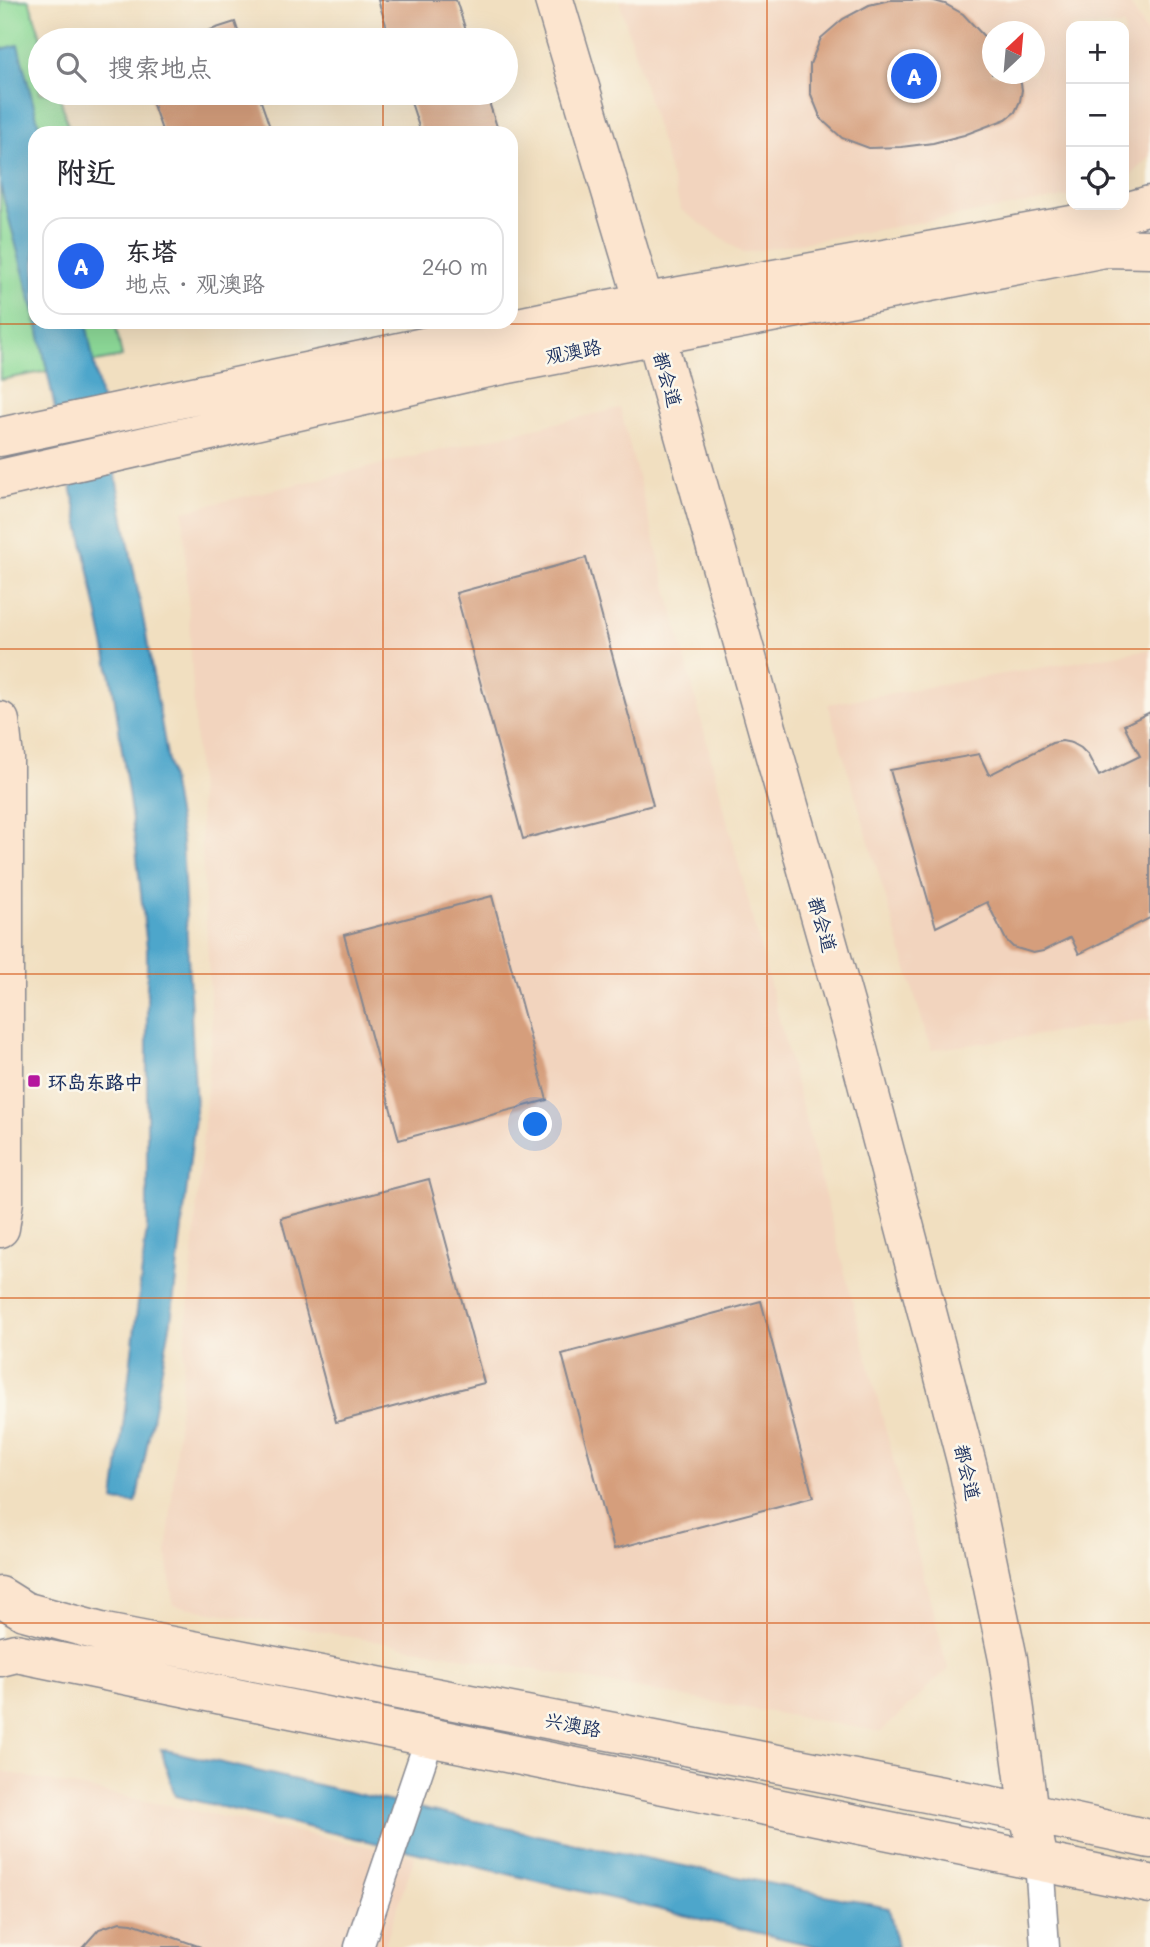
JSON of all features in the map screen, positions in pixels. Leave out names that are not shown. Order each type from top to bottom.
[{"type":"street","name":"都会道","points":[[554,0],[650,319],[859,1053],[968,1468],[1008,1659],[1029,1813],[1039,1861]]},
{"type":"street","name":"观澳路","points":[[0,479],[483,369],[650,319],[1094,221],[1150,205]]},
{"type":"street","name":"观澳路","points":[[0,437],[650,319],[1105,248],[1150,249]]},
{"type":"street","points":[[0,721],[4,758],[4,1201],[0,1228]]},
{"type":"street","name":"兴澳路","points":[[0,1596],[24,1611],[105,1633],[1029,1813],[1150,1839]]},
{"type":"street","points":[[0,1657],[16,1653],[1150,1884]]},
{"type":"street","points":[[359,1947],[430,1737]]},
{"type":"street","points":[[1039,1861],[1045,1947]]},
{"type":"shaded area","points":[[619,0],[1128,0],[1150,39],[1150,155],[1129,177],[1129,21],[1066,21],[1066,197],[743,253],[681,210]]},
{"type":"shaded area","points":[[620,408],[948,1669],[881,1732],[173,1605],[167,1554],[212,1030],[183,511]]},
{"type":"shaded area","points":[[1150,649],[1150,1019],[931,1050],[828,704]]},
{"type":"shaded area","points":[[0,1771],[415,1856],[384,1947],[0,1947]]},
{"type":"green space","points":[[0,0],[29,0],[38,28],[28,28],[28,105],[62,105],[68,126],[28,126],[28,329],[116,329],[122,357],[0,380]]},
{"type":"water","points":[[0,45],[2,49],[18,45],[28,83],[28,105],[34,105],[39,126],[28,126],[28,290],[0,185]]},
{"type":"water","points":[[38,329],[87,329],[144,623],[182,842],[196,1109],[171,1321],[136,1503],[114,1501],[147,1228],[147,948],[113,687]]},
{"type":"water","points":[[161,1749],[572,1843],[889,1908],[897,1947],[819,1947],[175,1796]]},
{"type":"building","points":[[378,0],[456,0],[465,28],[387,28]]},
{"type":"building","points":[[890,0],[931,0],[963,14],[982,34],[982,84],[1021,84],[1020,101],[1015,112],[1006,119],[964,135],[933,143],[869,148],[842,138],[821,119],[810,92],[810,64],[821,38],[843,19],[869,5]]},
{"type":"building","points":[[235,22],[237,28],[216,28]]},
{"type":"building","points":[[153,105],[262,105],[270,126],[161,126]]},
{"type":"building","points":[[412,105],[490,105],[497,126],[419,126]]},
{"type":"building","points":[[586,558],[653,805],[523,839],[456,593]]},
{"type":"building","points":[[1150,712],[1150,918],[1079,954],[1071,937],[1033,953],[1013,947],[1006,940],[987,902],[936,927],[890,770],[979,754],[989,775],[1052,743],[1062,741],[1081,748],[1088,755],[1099,776],[1140,756],[1124,725]]},
{"type":"building","points":[[492,896],[547,1100],[399,1140],[344,935]]},
{"type":"building","points":[[429,1179],[484,1383],[336,1422],[281,1218]]},
{"type":"building","points":[[761,1301],[813,1497],[614,1549],[562,1354]]},
{"type":"building","points":[[120,1922],[132,1923],[201,1947],[83,1947],[99,1929]]},
{"type":"place","name":"东塔","points":[[914,76]]},
{"type":"place","name":"环岛东路中","points":[[34,1081]]}]
